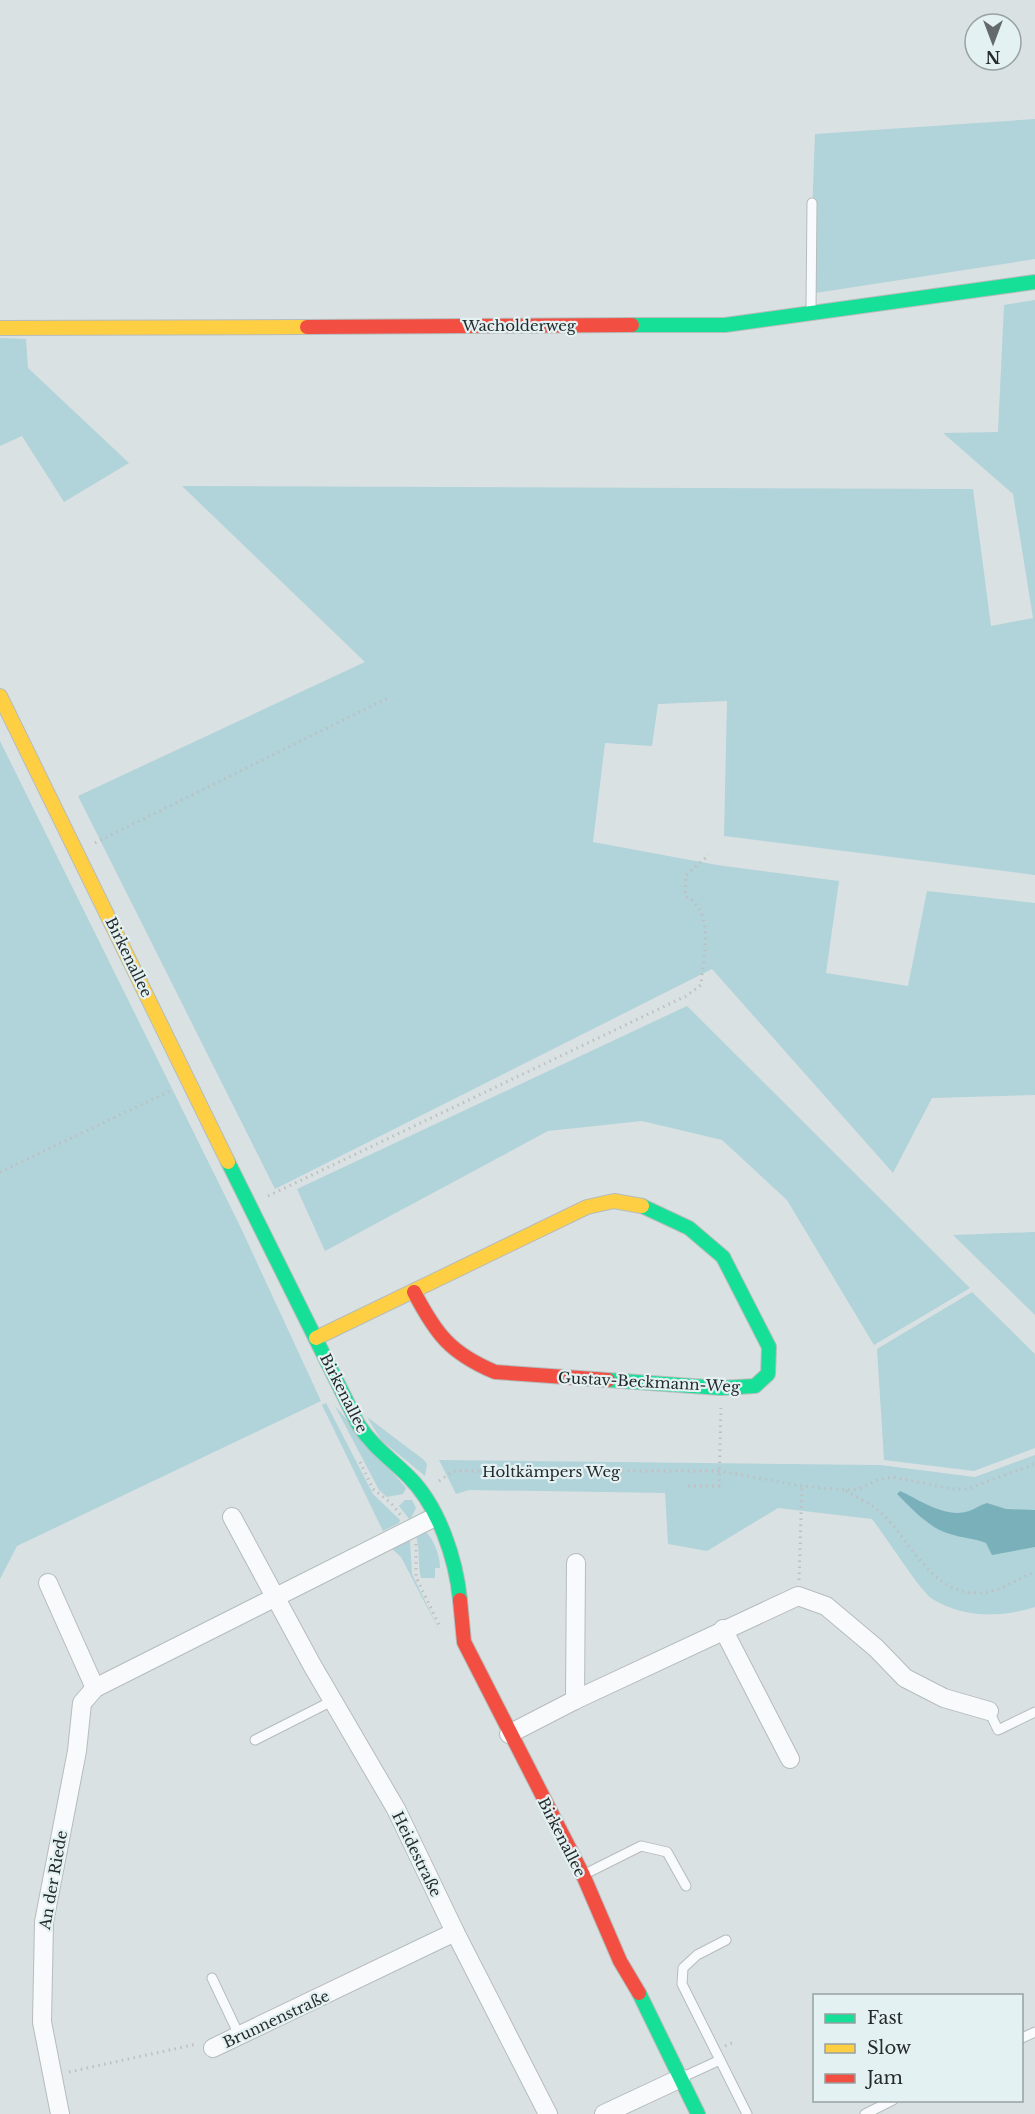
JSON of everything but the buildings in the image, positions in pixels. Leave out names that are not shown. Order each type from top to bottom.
[{"type":"street","name":"Wacholderweg","points":[[0,328],[725,325],[1035,282]]},
{"type":"street","name":"Birkenallee","points":[[0,696],[363,1434],[378,1451],[403,1470],[420,1491],[453,1560],[458,1582],[460,1622],[464,1642],[583,1875],[620,1961],[698,2114]]},
{"type":"street","name":"Gustav-Beckmann-Weg","points":[[316,1338],[587,1207],[614,1201],[646,1207],[689,1228],[723,1257],[769,1347],[768,1374],[755,1386],[721,1388],[495,1372],[470,1361],[443,1344],[414,1292]]},
{"type":"street","points":[[232,1517],[277,1598]]},
{"type":"street","points":[[48,1583],[95,1688],[433,1518]]},
{"type":"street","points":[[575,1700],[576,1563]]},
{"type":"street","points":[[509,1734],[723,1629],[798,1596],[826,1606],[876,1648],[905,1678],[944,1698],[988,1711]]},
{"type":"street","name":"Heidestraße","points":[[277,1598],[396,1809],[454,1932],[548,2114]]},
{"type":"street","points":[[723,1629],[789,1759]]},
{"type":"street","name":"An der Riede","points":[[60,2114],[42,2022],[44,1922],[77,1751],[82,1703],[95,1688]]},
{"type":"street","name":"Brunnenstraße","points":[[213,2048],[454,1932]]},
{"type":"street","points":[[604,2114],[681,2078]]},
{"type":"lane","points":[[811,313],[812,203]]},
{"type":"lane","points":[[255,1740],[334,1700]]},
{"type":"lane","points":[[988,1711],[998,1730],[1035,1712]]},
{"type":"lane","points":[[583,1875],[641,1846],[667,1852],[686,1886]]},
{"type":"lane","points":[[726,1941],[697,1955],[683,1968],[682,1984],[747,2114]]},
{"type":"lane","points":[[212,1978],[240,2037]]},
{"type":"lane","points":[[681,2078],[720,2060]]},
{"type":"lane","points":[[865,2114],[889,2102]]},
{"type":"path","points":[[77,852],[390,696]]},
{"type":"path","points":[[250,1204],[686,996],[701,985],[706,926],[693,900],[685,896],[686,875],[710,855]]},
{"type":"path","points":[[0,1172],[191,1081]]},
{"type":"path","points":[[688,1486],[719,1486],[721,1388]]},
{"type":"path","name":"Holtkämpers Weg","points":[[391,1503],[420,1491],[453,1471],[720,1471],[802,1486],[844,1490],[858,1489],[878,1480],[893,1478],[925,1482],[951,1489],[967,1489],[1035,1464]]},
{"type":"path","points":[[798,1596],[802,1486]]},
{"type":"path","name":"Holtkämpers Weg","points":[[844,1490],[879,1510],[932,1573],[956,1588],[977,1593],[987,1592],[1035,1572]]},
{"type":"path","name":"Brunnenstraße","points":[[52,2076],[196,2044],[213,2048]]},
{"type":"shaded area","points":[[1035,119],[1035,259],[809,294],[815,134]]},
{"type":"shaded area","points":[[1035,300],[1035,875],[724,836],[727,701],[658,704],[652,746],[605,743],[593,842],[717,865],[839,881],[826,973],[908,986],[927,891],[1035,903],[1035,1095],[932,1098],[893,1173],[712,969],[275,1189],[78,796],[365,662],[182,486],[973,489],[991,626],[1033,618],[1013,494],[943,433],[998,432],[1004,305]]},
{"type":"shaded area","points":[[0,338],[26,339],[28,368],[129,463],[64,502],[22,436],[0,446]]},
{"type":"shaded area","points":[[0,741],[240,1226],[321,1401],[17,1546],[0,1579]]},
{"type":"shaded area","points":[[687,1006],[970,1288],[874,1345],[787,1200],[722,1140],[642,1121],[548,1131],[325,1251],[297,1189]]},
{"type":"shaded area","points":[[1035,1232],[1035,1315],[953,1235]]},
{"type":"shaded area","points":[[972,1292],[1035,1354],[1035,1448],[974,1471],[884,1460],[877,1349]]},
{"type":"shaded area","points":[[326,1403],[373,1494],[400,1520],[399,1523],[383,1531],[322,1405]]},
{"type":"shaded area","points":[[335,1406],[406,1488],[403,1494],[387,1497],[379,1490]]},
{"type":"shaded area","points":[[367,1417],[424,1460],[427,1464],[425,1476],[381,1440]]},
{"type":"shaded area","points":[[1035,1455],[1035,1607],[995,1614],[969,1613],[943,1605],[931,1598],[918,1584],[872,1519],[778,1508],[707,1551],[668,1544],[665,1493],[469,1490],[456,1494],[439,1460],[880,1465],[975,1477]]},
{"type":"shaded area","points":[[900,1491],[951,1513],[969,1511],[987,1503],[1006,1509],[1035,1510],[1035,1547],[992,1555],[986,1543],[950,1534],[928,1523],[897,1494]]},
{"type":"shaded area","points":[[405,1500],[412,1500],[416,1508],[410,1520],[399,1506]]},
{"type":"shaded area","points":[[426,1532],[439,1558],[440,1568],[435,1568],[435,1578],[421,1578],[415,1533]]},
{"type":"shaded area","points":[[406,1539],[410,1540],[412,1574],[441,1634],[401,1557],[390,1547]]},
{"type":"traffic: fast","points":[[632,325],[725,325],[1035,282]]},
{"type":"traffic: fast","points":[[228,1162],[358,1424],[376,1446],[420,1489],[437,1518],[455,1568],[460,1600]]},
{"type":"traffic: fast","points":[[608,1380],[721,1388],[755,1386],[768,1374],[769,1347],[723,1257],[689,1228],[642,1206]]},
{"type":"traffic: fast","points":[[639,1993],[698,2114]]},
{"type":"traffic: slow","points":[[0,328],[307,327]]},
{"type":"traffic: slow","points":[[0,696],[228,1162]]},
{"type":"traffic: slow","points":[[316,1338],[587,1207],[614,1201],[642,1206]]},
{"type":"traffic: jam","points":[[307,327],[632,325]]},
{"type":"traffic: jam","points":[[414,1292],[437,1331],[446,1341],[466,1357],[495,1372],[608,1380]]},
{"type":"traffic: jam","points":[[460,1600],[464,1642],[583,1875],[620,1961],[639,1993]]}]
